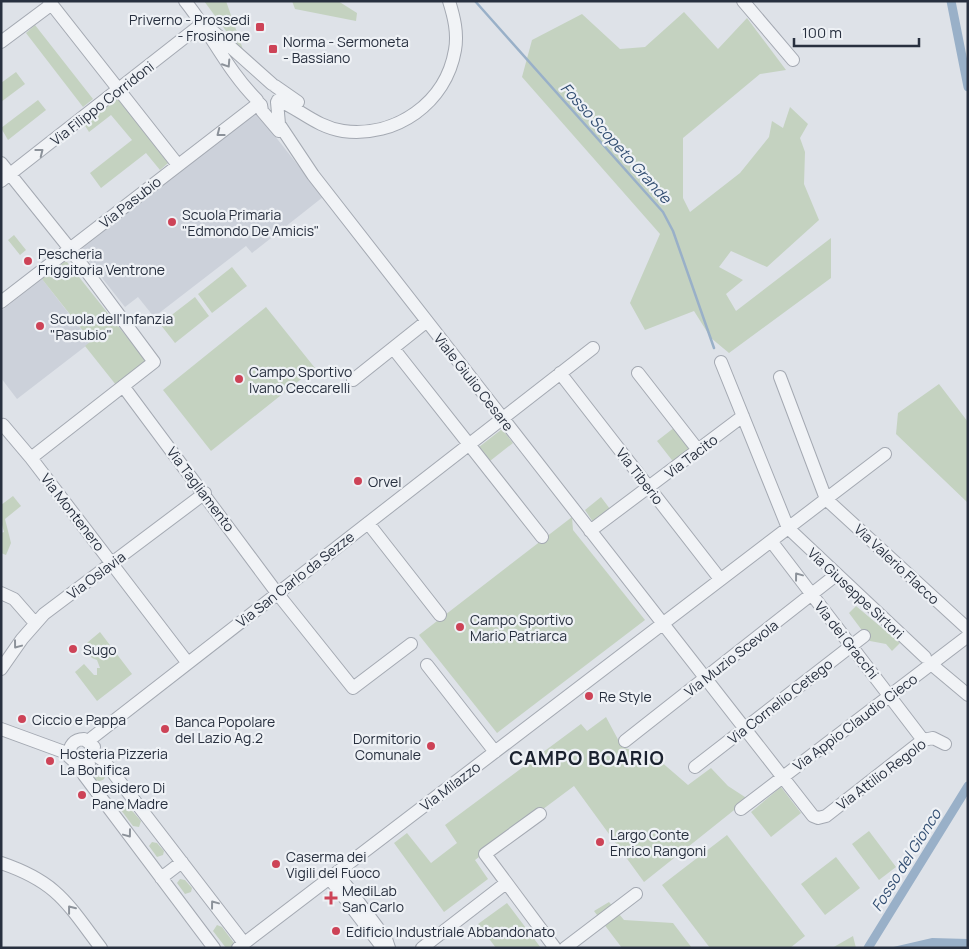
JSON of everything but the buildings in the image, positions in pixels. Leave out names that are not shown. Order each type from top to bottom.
[{"type":"street","name":"Viale Giulio Cesare","points":[[186,1],[203,23],[231,71],[259,102],[267,117],[280,133],[289,139]]},
{"type":"street","name":"Viale Giulio Cesare","points":[[203,23],[273,85],[308,109],[335,121],[366,124],[399,114],[424,95],[446,54],[448,30],[440,1]]},
{"type":"street","points":[[278,101],[319,124],[345,131],[375,131],[407,119],[436,93],[449,72],[456,39],[449,1]]},
{"type":"street","points":[[743,1],[793,60]]},
{"type":"street","points":[[1,42],[51,3],[178,165]]},
{"type":"street","name":"Via Filippo Corridoni","points":[[6,178],[203,23]]},
{"type":"street","points":[[264,84],[273,85],[279,92],[278,101],[268,107],[259,102],[258,88],[264,84]]},
{"type":"street","name":"Viale Giulio Cesare","points":[[278,101],[279,124],[313,175],[662,624],[812,814],[818,818]]},
{"type":"street","name":"Via Pasubio","points":[[1,302],[259,102]]},
{"type":"street","points":[[1,163],[6,178],[70,249],[154,362],[31,458]]},
{"type":"street","points":[[352,380],[426,321]]},
{"type":"street","points":[[393,348],[542,537]]},
{"type":"street","name":"Via San Carlo da Sezze","points":[[88,741],[187,662],[593,348]]},
{"type":"street","points":[[721,362],[788,528]]},
{"type":"street","name":"Via Tiberio","points":[[560,373],[720,579]]},
{"type":"street","points":[[638,373],[698,450]]},
{"type":"street","points":[[780,377],[826,499]]},
{"type":"street","name":"Via Tagliamento","points":[[123,386],[277,593],[353,688],[411,644]]},
{"type":"street","name":"Via Tacito","points":[[590,532],[743,416]]},
{"type":"street","name":"Via Montenero","points":[[1,426],[3,424],[31,458],[187,662]]},
{"type":"street","points":[[662,624],[885,454]]},
{"type":"street","name":"Via Oslavia","points":[[1,669],[35,623],[204,493]]},
{"type":"street","name":"Via Valerio Flacco","points":[[826,499],[968,630]]},
{"type":"street","points":[[368,523],[440,615]]},
{"type":"street","name":"Via Giuseppe Sirtori","points":[[788,528],[928,661],[968,695]]},
{"type":"street","name":"Via dei Gracchi","points":[[771,541],[923,740]]},
{"type":"street","name":"Via Muzio Scevola","points":[[625,741],[836,574]]},
{"type":"street","points":[[1,593],[14,599],[35,623]]},
{"type":"street","name":"Via Milazzo","points":[[241,945],[662,624]]},
{"type":"street","name":"Via Cornelio Cetego","points":[[695,767],[864,636]]},
{"type":"street","name":"Via Appio Claudio Cieco","points":[[741,809],[889,696],[928,661],[968,636]]},
{"type":"street","points":[[427,664],[495,752]]},
{"type":"street","points":[[1,729],[60,750],[81,766],[84,775],[214,948]]},
{"type":"street","name":"Via Attilio Regolo","points":[[818,818],[826,816],[923,740],[933,738],[945,744]]},
{"type":"street","points":[[69,755],[70,747],[76,741],[88,741],[94,747],[95,755],[91,762],[81,766]]},
{"type":"street","points":[[95,755],[104,760],[182,862],[241,945]]},
{"type":"street","points":[[540,814],[485,854],[555,948]]},
{"type":"street","points":[[161,878],[182,862]]},
{"type":"street","points":[[1,863],[26,872],[54,889],[101,948]]},
{"type":"street","points":[[333,876],[383,948]]},
{"type":"street","points":[[333,876],[386,939],[389,948]]},
{"type":"street","points":[[422,948],[506,883]]},
{"type":"street","points":[[565,948],[636,894]]},
{"type":"shaded area","points":[[256,112],[323,197],[252,253],[246,246],[154,317],[138,297],[125,307],[80,250]]},
{"type":"shaded area","name":"Scuola dell'Infanzia \"Pasubio\"","points":[[42,279],[91,342],[17,399],[1,378],[1,311]]},
{"type":"green space","points":[[204,1],[226,1],[246,58]]},
{"type":"green space","points":[[292,1],[338,1],[357,13],[356,21],[295,9]]},
{"type":"green space","points":[[684,12],[718,49],[747,18],[786,70],[760,74],[683,138],[683,198],[690,212],[740,173],[769,137],[772,121],[783,128],[790,107],[808,124],[800,138],[805,152],[804,184],[819,220],[767,267],[731,251],[719,267],[743,280],[726,294],[736,311],[831,238],[831,278],[729,353],[711,338],[694,311],[645,330],[630,303],[660,234],[522,77],[532,40],[582,14],[620,49],[645,47]]},
{"type":"green space","points":[[35,25],[93,99],[83,107],[26,33]]},
{"type":"green space","points":[[16,72],[25,84],[1,102],[1,83]]},
{"type":"green space","points":[[117,98],[168,163],[160,170],[146,153],[101,188],[90,173],[132,140],[111,115],[89,132],[84,124]]},
{"type":"green space","points":[[38,100],[46,110],[8,140],[1,128]]},
{"type":"green space","points":[[14,235],[26,250],[20,255],[8,240]]},
{"type":"green space","points":[[64,262],[67,262],[146,361],[116,385],[85,346],[91,341],[42,279]]},
{"type":"green space","points":[[232,267],[247,286],[212,313],[198,294]]},
{"type":"green space","points":[[195,297],[209,316],[175,343],[160,324]]},
{"type":"green space","name":"Campo Sportivo Ivano Ceccarelli","points":[[266,307],[315,368],[211,451],[163,390]]},
{"type":"green space","points":[[939,384],[968,422],[968,503],[896,434],[898,413]]},
{"type":"green space","points":[[675,427],[693,450],[675,464],[657,441]]},
{"type":"green space","points":[[502,429],[513,443],[490,461],[479,447]]},
{"type":"green space","points":[[13,496],[21,506],[5,519],[11,543],[6,555],[1,553],[1,533],[4,532],[1,521],[1,505]]},
{"type":"green space","points":[[601,497],[610,509],[593,522],[585,510]]},
{"type":"green space","points":[[572,517],[573,530],[645,620],[497,733],[419,635]]},
{"type":"green space","points":[[856,606],[900,643],[892,651],[886,644],[870,641],[849,613]]},
{"type":"green space","points":[[100,632],[132,674],[97,701],[75,672],[84,664],[94,675],[97,675],[97,668],[100,668],[97,660],[92,658],[82,647]]},
{"type":"green space","points":[[606,717],[622,747],[659,760],[688,785],[711,768],[728,786],[748,799],[644,882],[574,786],[475,860],[488,879],[444,912],[394,843],[407,833],[431,863],[457,843],[445,825],[581,724],[587,731]]},
{"type":"green space","points":[[99,767],[104,769],[106,774],[104,779],[99,781],[94,779],[92,774],[94,769]]},
{"type":"green space","points":[[781,787],[801,813],[771,837],[751,812]]},
{"type":"green space","points":[[122,799],[141,821],[139,827],[133,826],[118,806],[118,801]]},
{"type":"green space","points":[[869,831],[896,867],[879,880],[852,844]]},
{"type":"green space","points":[[727,835],[805,936],[790,948],[710,948],[662,885]]},
{"type":"green space","points":[[152,842],[157,843],[164,851],[163,855],[157,857],[149,846]]},
{"type":"green space","points":[[836,857],[860,888],[825,915],[801,884]]},
{"type":"green space","points":[[180,879],[185,880],[192,888],[191,892],[185,894],[177,883]]},
{"type":"green space","points":[[609,902],[624,920],[673,923],[692,948],[622,948],[594,911]]},
{"type":"green space","points":[[507,903],[541,948],[496,948],[478,924]]},
{"type":"green space","points":[[217,925],[222,927],[234,943],[233,948],[226,948],[213,931]]},
{"type":"green space","points":[[853,936],[856,948],[832,948]]},
{"type":"water","points":[[932,938],[968,939],[968,948],[889,948]]},
{"type":"waterway","name":"Fosso Scopeto Grande","points":[[475,1],[663,212],[673,231],[714,348]]},
{"type":"waterway","points":[[951,1],[968,87]]},
{"type":"waterway","name":"Fosso del Gionco","points":[[868,948],[968,786]]},
{"type":"place","name":"Priverno - Prossedi - Frosinone","points":[[260,27]]},
{"type":"place","name":"Norma - Sermoneta - Bassiano","points":[[273,49]]},
{"type":"place","name":"Scuola Primaria \"Edmondo De Amicis\"","points":[[172,222]]},
{"type":"place","name":"Pescheria Friggitoria Ventrone","points":[[28,261]]},
{"type":"place","name":"Scuola dell'Infanzia \"Pasubio\"","points":[[40,326]]},
{"type":"place","name":"Campo Sportivo Ivano Ceccarelli","points":[[239,379]]},
{"type":"place","name":"Orvel","points":[[358,481]]},
{"type":"place","name":"Campo Sportivo Mario Patriarca","points":[[460,627]]},
{"type":"place","name":"Sugo","points":[[73,649]]},
{"type":"place","name":"Re Style","points":[[589,696]]},
{"type":"place","name":"Ciccio e Pappa","points":[[22,719]]},
{"type":"place","name":"Banca Popolare del Lazio Ag.2","points":[[165,729]]},
{"type":"place","name":"Dormitorio Comunale","points":[[431,746]]},
{"type":"place","name":"Hosteria Pizzeria La Bonifica","points":[[50,761]]},
{"type":"place","name":"Desidero Di Pane Madre","points":[[82,795]]},
{"type":"place","name":"Largo Conte Enrico Rangoni","points":[[600,842]]},
{"type":"place","name":"Caserma dei Vigili del Fuoco","points":[[276,864]]},
{"type":"place","name":"MediLab San Carlo","points":[[331,898]]},
{"type":"place","name":"Edificio Industriale Abbandonato","points":[[336,931]]},
{"type":"district","name":"CAMPO BOARIO","points":[[587,758]]}]
